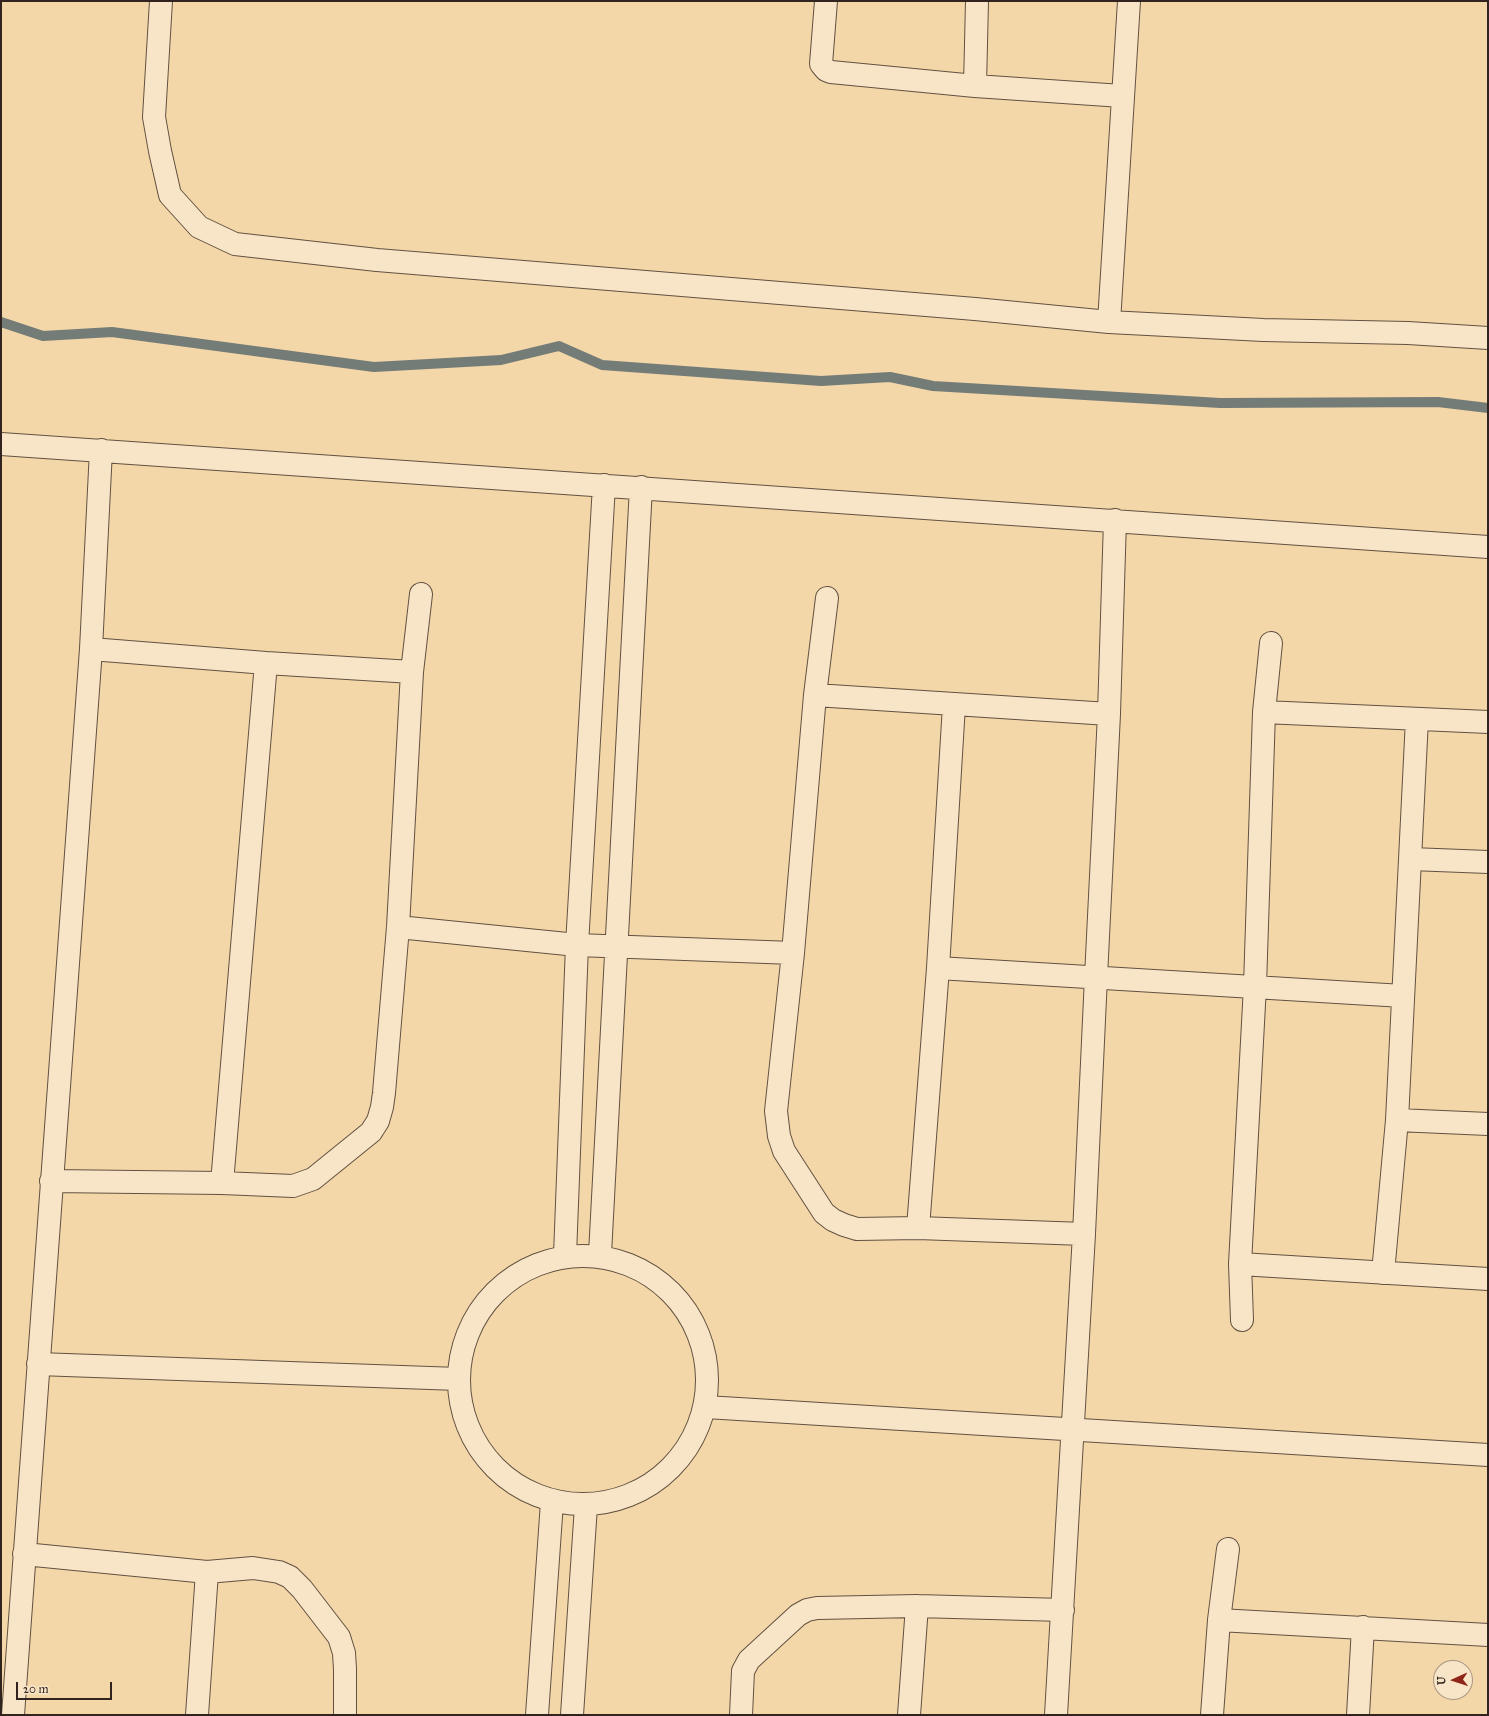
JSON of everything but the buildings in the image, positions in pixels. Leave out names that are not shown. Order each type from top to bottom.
[{"type":"street","points":[[160,1],[154,117],[170,195],[199,227],[235,244],[384,260],[975,308],[1109,322],[1263,330],[1408,333],[1488,338]]},
{"type":"street","points":[[826,1],[821,64],[826,70],[831,72],[975,86],[1122,96]]},
{"type":"street","points":[[975,86],[977,1]]},
{"type":"street","points":[[1109,322],[1129,1]]},
{"type":"street","points":[[1,444],[642,487],[1488,547]]},
{"type":"street","points":[[12,1715],[91,649],[101,450]]},
{"type":"street","points":[[565,1254],[577,945],[604,485]]},
{"type":"street","points":[[600,1254],[642,487]]},
{"type":"street","points":[[1056,1715],[1084,1234],[1109,714],[1115,520]]},
{"type":"street","points":[[52,1181],[222,1183],[294,1186],[313,1179],[371,1132],[378,1121],[382,1107],[398,928],[412,672],[421,594]]},
{"type":"street","points":[[827,598],[816,695],[793,953],[776,1111],[779,1136],[784,1151],[824,1213],[844,1226],[857,1229],[918,1228],[1084,1234]]},
{"type":"street","points":[[1242,1320],[1240,1264],[1255,986],[1264,712],[1271,643]]},
{"type":"street","points":[[91,649],[266,663],[412,672]]},
{"type":"street","points":[[222,1183],[266,663]]},
{"type":"street","points":[[816,695],[1109,714]]},
{"type":"street","points":[[918,1228],[938,968],[954,705]]},
{"type":"street","points":[[1264,712],[1488,722]]},
{"type":"street","points":[[1383,1273],[1397,1120],[1417,719]]},
{"type":"street","points":[[1410,859],[1488,862]]},
{"type":"street","points":[[398,928],[577,945],[617,945],[793,953]]},
{"type":"street","points":[[938,968],[1403,996]]},
{"type":"street","points":[[1397,1120],[1488,1124]]},
{"type":"street","points":[[565,1254],[600,1254],[663,1282],[702,1338],[706,1407],[683,1457],[640,1492],[586,1506],[552,1502],[503,1477],[470,1433],[458,1379],[472,1322],[511,1277],[565,1254]]},
{"type":"street","points":[[1240,1264],[1488,1279]]},
{"type":"street","points":[[38,1364],[458,1379]]},
{"type":"street","points":[[706,1407],[1072,1431],[1488,1455]]},
{"type":"street","points":[[537,1715],[552,1502]]},
{"type":"street","points":[[572,1715],[586,1506]]},
{"type":"street","points":[[1212,1715],[1219,1620],[1228,1549]]},
{"type":"street","points":[[24,1554],[207,1572],[253,1568],[267,1568],[279,1572],[290,1578],[302,1589],[340,1638],[344,1653],[345,1715]]},
{"type":"street","points":[[197,1715],[207,1572]]},
{"type":"street","points":[[741,1715],[743,1671],[749,1660],[798,1615],[807,1610],[817,1608],[917,1606],[1063,1610]]},
{"type":"street","points":[[909,1715],[917,1606]]},
{"type":"street","points":[[1219,1620],[1488,1635]]},
{"type":"street","points":[[1358,1715],[1363,1627]]},
{"type":"waterway","points":[[1,322],[43,336],[112,332],[374,367],[501,360],[559,346],[602,365],[821,381],[890,377],[933,386],[1220,403],[1438,402],[1488,408]]}]
